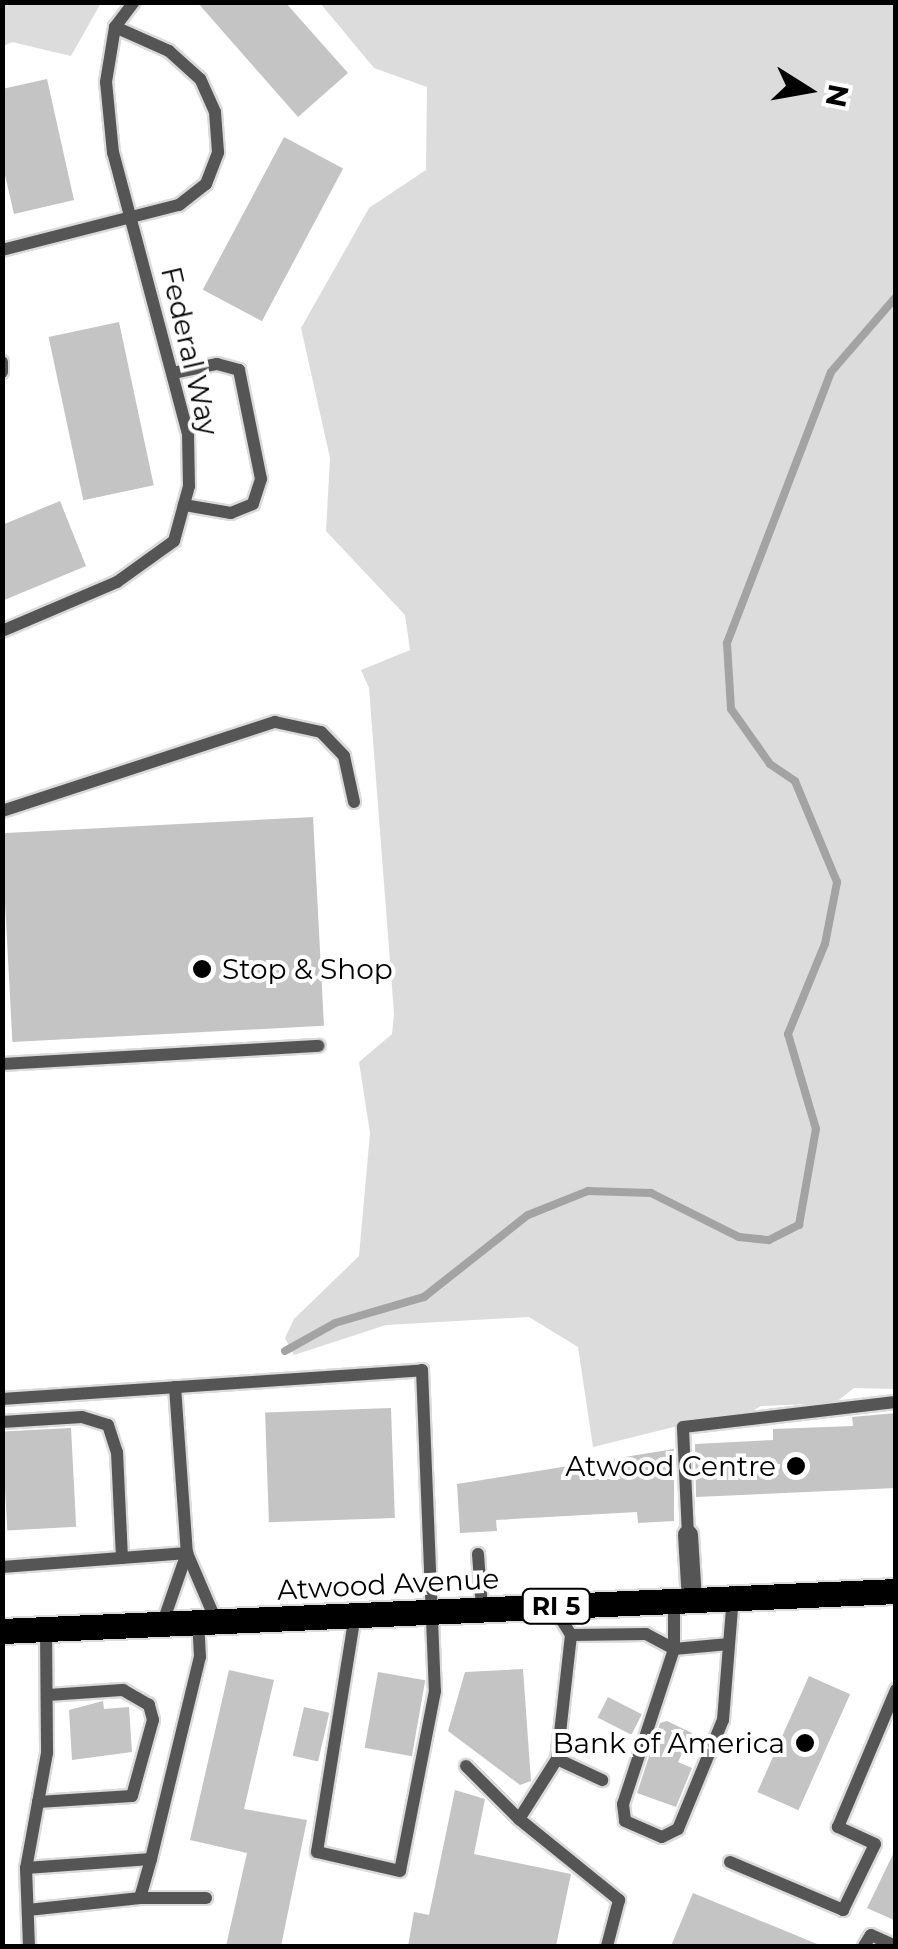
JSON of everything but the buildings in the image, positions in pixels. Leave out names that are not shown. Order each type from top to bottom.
[{"type":"main road","name":"Atwood Avenue","points":[[2,1632],[896,1591]]},
{"type":"street","points":[[683,1600],[688,1535]]},
{"type":"lane","name":"Federal Way","points":[[2,631],[116,582],[174,541],[184,505],[188,434],[113,153],[106,82],[115,27],[134,2]]},
{"type":"lane","points":[[2,250],[179,205],[206,184],[218,152],[215,112],[200,78],[169,50],[115,27]]},
{"type":"lane","points":[[2,362],[2,372]]},
{"type":"lane","points":[[172,373],[217,364],[239,370],[261,479],[253,504],[231,513],[184,505]]},
{"type":"lane","points":[[2,811],[274,722],[321,732],[344,756],[354,802]]},
{"type":"lane","points":[[2,1064],[318,1046]]},
{"type":"lane","points":[[2,1400],[422,1370],[435,1611],[435,1691],[400,1871],[318,1852],[355,1614]]},
{"type":"lane","points":[[140,1898],[207,1623],[188,1553],[175,1386]]},
{"type":"lane","points":[[688,1535],[683,1427],[896,1402]]},
{"type":"lane","points":[[2,1422],[95,1418],[108,1425],[117,1452],[122,1558]]},
{"type":"lane","points":[[2,1567],[188,1553]]},
{"type":"lane","points":[[162,1624],[188,1553]]},
{"type":"lane","points":[[478,1554],[482,1609]]},
{"type":"lane","points":[[683,1600],[659,1706],[623,1804],[624,1821],[662,1837],[678,1829],[723,1720],[733,1597]]},
{"type":"lane","points":[[519,1819],[556,1760],[571,1635],[553,1606]]},
{"type":"lane","points":[[29,1946],[26,1868],[38,1802],[47,1695],[46,1631]]},
{"type":"lane","points":[[571,1635],[646,1634],[674,1649],[730,1644]]},
{"type":"lane","points":[[38,1802],[132,1796],[154,1720],[149,1705],[123,1690],[47,1695]]},
{"type":"lane","points":[[730,1862],[843,1910],[874,1844],[838,1827],[890,1719],[896,1690]]},
{"type":"lane","points":[[556,1760],[602,1780]]},
{"type":"lane","points":[[466,1766],[519,1819],[619,1900],[607,1946]]},
{"type":"lane","points":[[26,1868],[150,1858]]},
{"type":"lane","points":[[28,1910],[140,1898],[206,1898]]},
{"type":"lane","points":[[864,1946],[870,1934],[896,1946]]},
{"type":"shaded area","points":[[3,2],[101,3],[71,56],[12,42],[3,46]]},
{"type":"shaded area","points":[[320,3],[895,3],[895,1389],[854,1388],[835,1403],[761,1406],[737,1420],[686,1424],[593,1447],[578,1347],[529,1317],[386,1325],[294,1355],[285,1338],[294,1319],[359,1256],[370,1133],[359,1062],[392,1034],[394,1014],[369,688],[361,670],[410,650],[405,615],[326,531],[330,458],[301,328],[369,208],[426,170],[427,87],[374,68]]},
{"type":"waterway","points":[[285,1351],[335,1323],[424,1297],[528,1215],[588,1191],[651,1193],[739,1237],[769,1240],[799,1225],[816,1129],[788,1034],[825,944],[837,882],[795,781],[770,764],[731,709],[727,643],[831,372],[896,297]]},
{"type":"place","name":"Stop & Shop","points":[[202,969]]},
{"type":"place","name":"Atwood Centre","points":[[796,1466]]},
{"type":"place","name":"Bank of America","points":[[805,1743]]}]
